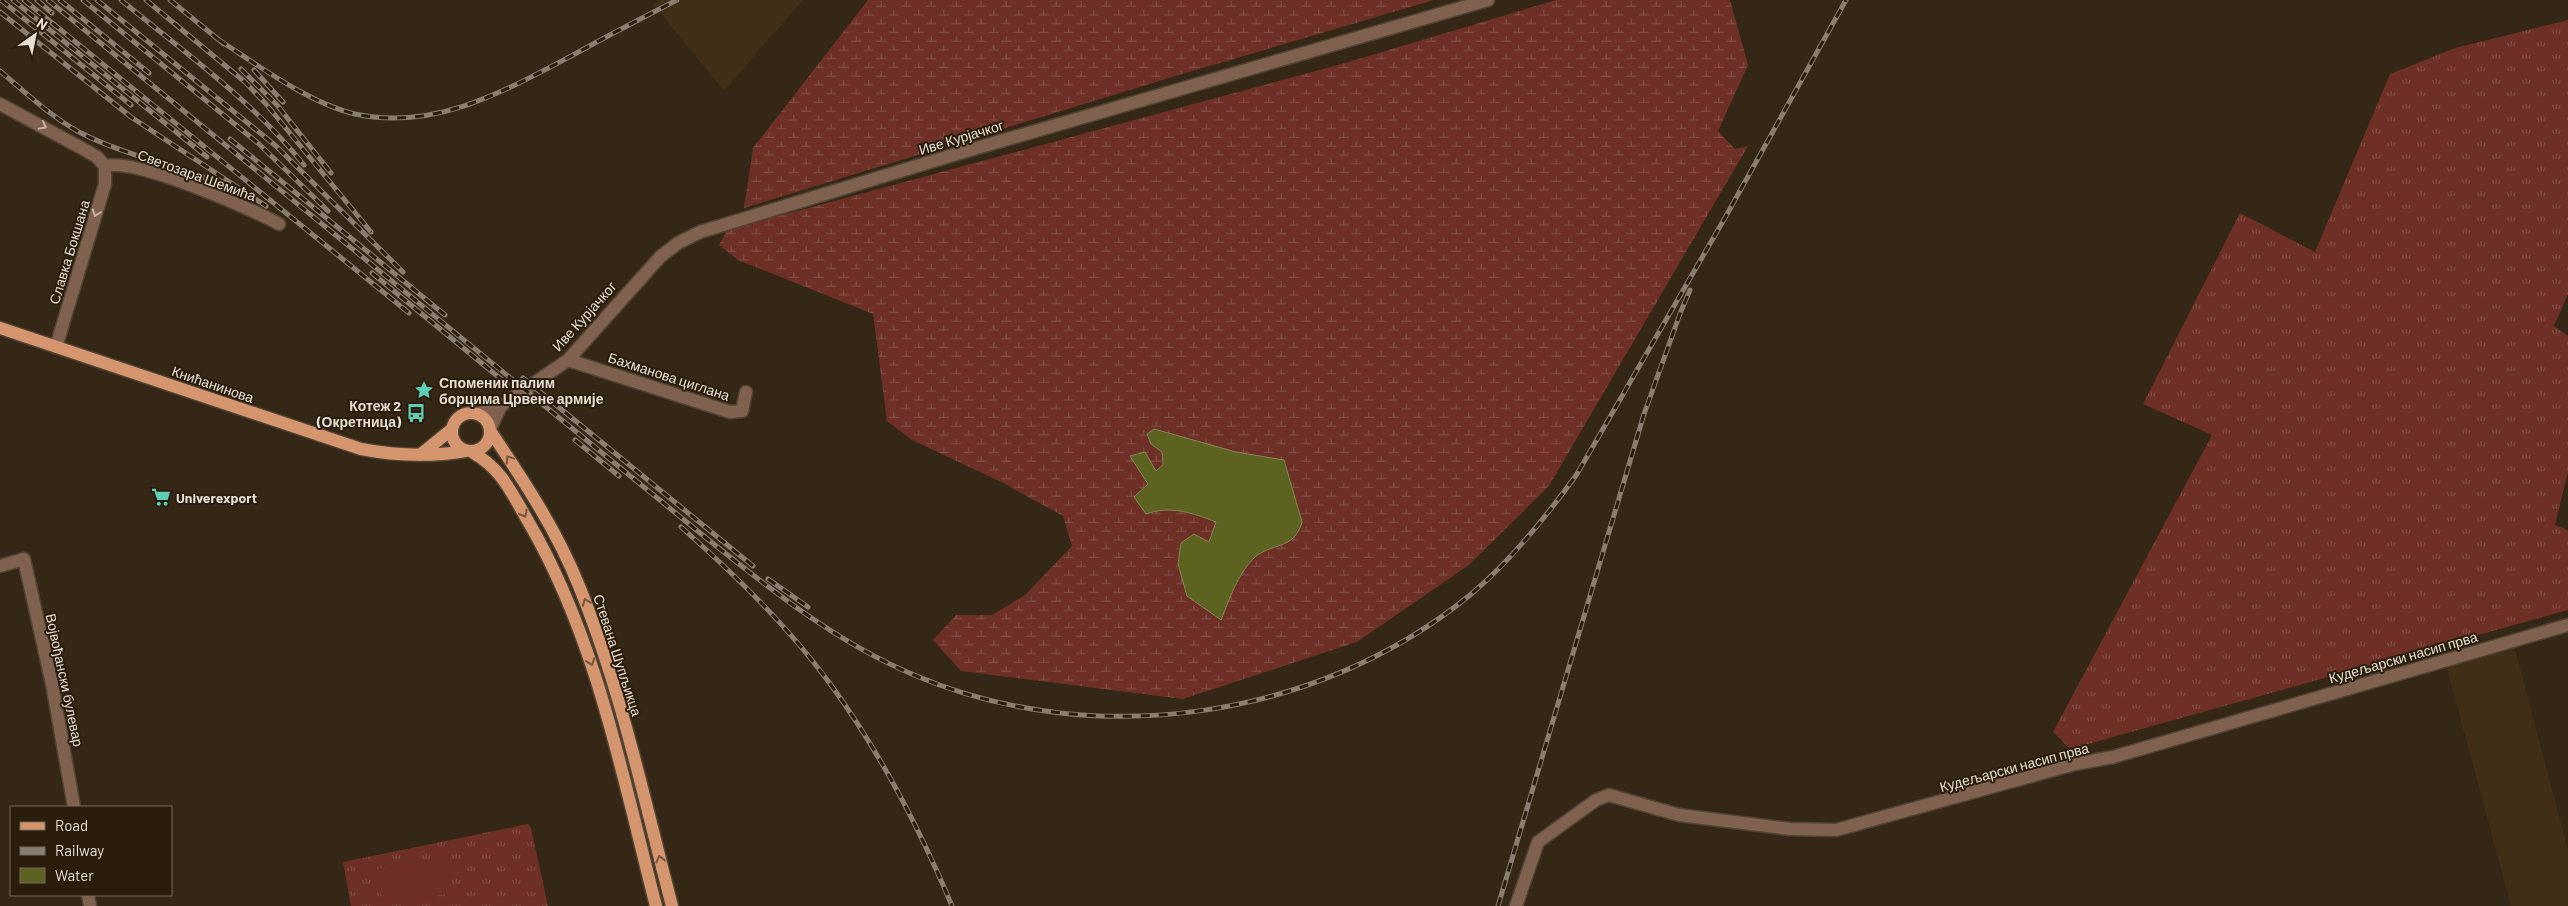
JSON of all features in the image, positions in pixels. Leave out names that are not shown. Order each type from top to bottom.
[{"type":"main road","name":"Книћанинова","points":[[0,328],[361,449],[394,456],[469,451]]},
{"type":"main road","points":[[477,414],[486,420],[490,431],[485,446],[469,451],[456,445],[452,429],[454,422],[462,415],[477,414]]},
{"type":"main road","points":[[420,455],[452,429]]},
{"type":"main road","name":"Стевана Шупљикца","points":[[490,431],[540,507],[560,545],[595,625],[617,696],[672,906]]},
{"type":"main road","name":"Стевана Шупљикца","points":[[469,451],[490,463],[502,476],[550,560],[580,630],[603,700],[656,906]]},
{"type":"street","name":"Иве Курјачког","points":[[477,414],[501,406],[533,386],[568,360],[660,257],[678,243],[700,232],[1019,135],[1488,0]]},
{"type":"street","points":[[0,104],[97,157],[105,166]]},
{"type":"street","name":"Светозара Шемића","points":[[105,166],[121,164],[172,179],[252,209],[279,224]]},
{"type":"street","name":"Славка Бокшана","points":[[56,347],[105,184],[105,166]]},
{"type":"street","name":"Бахманова циглана","points":[[568,360],[730,412],[742,411],[746,392]]},
{"type":"street","points":[[490,431],[501,406]]},
{"type":"street","name":"Војвођански булевар","points":[[0,566],[24,559],[52,684],[74,806]]},
{"type":"street","name":"Кудељарски насип прва","points":[[1516,906],[1538,842],[1596,800],[1609,795],[1679,815],[1790,829],[1836,830],[2075,764],[2113,757],[2568,625]]},
{"type":"shaded area","points":[[661,0],[803,0],[724,91],[653,4]]},
{"type":"shaded area","points":[[2514,645],[2568,850],[2568,906],[2511,906],[2446,665]]},
{"type":"green space","points":[[868,0],[1434,0],[1179,75],[744,208],[753,148]]},
{"type":"green space","points":[[1556,0],[1730,0],[1748,65],[1718,131],[1735,149],[1748,146],[1549,486],[1469,565],[1357,642],[1183,699],[961,671],[933,640],[956,615],[992,615],[1025,595],[1072,546],[1063,516],[1001,482],[912,440],[887,421],[873,314],[738,260],[719,245],[727,230],[1345,63]]},
{"type":"green space","points":[[2568,20],[2568,294],[2554,326],[2568,336],[2568,472],[2555,525],[2568,530],[2568,610],[2070,749],[2053,732],[2212,435],[2143,404],[2240,213],[2315,252],[2390,74],[2455,48]]},
{"type":"green space","points":[[528,824],[531,828],[548,906],[351,906],[343,862]]},
{"type":"green space","points":[[445,857],[451,893],[383,905],[377,869]]},
{"type":"water","points":[[1154,429],[1236,452],[1284,460],[1302,522],[1294,538],[1261,553],[1248,565],[1234,587],[1221,620],[1187,596],[1178,564],[1181,543],[1194,534],[1209,542],[1216,522],[1190,513],[1173,510],[1155,511],[1146,514],[1134,497],[1148,484],[1130,456],[1145,452],[1156,471],[1163,465],[1162,452],[1151,444],[1147,434]]},
{"type":"railway","points":[[1,0],[131,105]]},
{"type":"railway","points":[[13,0],[207,157]]},
{"type":"railway","points":[[24,0],[409,313]]},
{"type":"railway","points":[[37,0],[52,13]]},
{"type":"railway","points":[[48,0],[705,537],[805,614],[885,662],[914,675],[984,699],[1056,712],[1130,716],[1203,710],[1275,695],[1345,671],[1410,637],[1470,595],[1500,568],[1540,522],[1577,474],[1726,216],[1846,0]]},
{"type":"railway","points":[[60,0],[149,73]]},
{"type":"railway","points":[[83,0],[259,144],[328,211]]},
{"type":"railway","points":[[97,0],[276,146],[403,272]]},
{"type":"railway","points":[[121,0],[240,98],[304,165]]},
{"type":"railway","points":[[146,0],[245,82],[266,104],[371,232]]},
{"type":"railway","points":[[170,0],[224,44]]},
{"type":"railway","points":[[219,40],[302,93],[338,109],[355,114],[385,118],[413,117],[441,112],[495,94],[522,82],[677,0]]},
{"type":"railway","points":[[0,12],[131,117],[266,206]]},
{"type":"railway","points":[[241,69],[277,105],[331,173]]},
{"type":"railway","points":[[254,70],[283,102]]},
{"type":"railway","points":[[0,71],[48,111],[79,132],[97,141],[232,189]]},
{"type":"railway","points":[[230,139],[445,315]]},
{"type":"railway","points":[[372,273],[507,384]]},
{"type":"railway","points":[[1498,906],[1644,414],[1690,290]]},
{"type":"railway","points":[[523,378],[753,566]]},
{"type":"railway","points":[[575,440],[619,476]]},
{"type":"railway","points":[[681,527],[759,600],[812,660],[847,707],[881,762],[912,818],[952,906]]},
{"type":"railway","points":[[768,579],[808,607]]},
{"type":"place","name":"Споменик палим борцима Црвене армије","points":[[424,390]]},
{"type":"place","name":"Котеж 2 (Окретница)","points":[[416,413]]},
{"type":"place","name":"Univerexport","points":[[161,497]]}]
